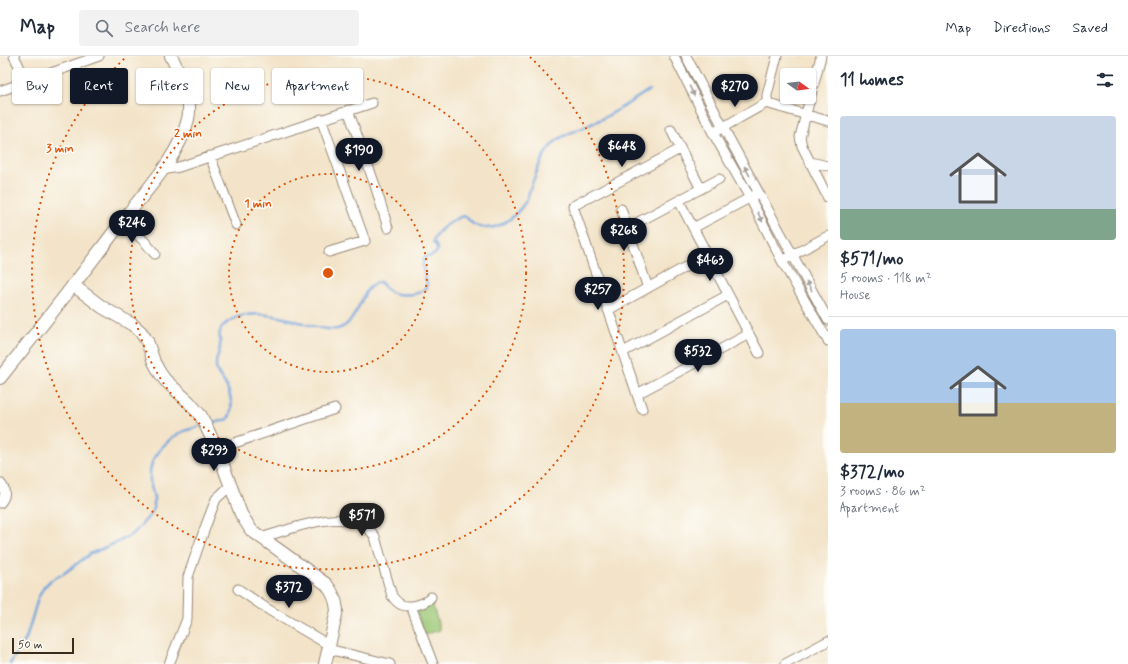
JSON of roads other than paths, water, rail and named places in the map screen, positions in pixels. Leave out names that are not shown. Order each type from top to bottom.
[{"type":"street","points":[[14,56],[20,68]]},
{"type":"street","points":[[62,69],[99,56]]},
{"type":"street","points":[[0,378],[162,170],[172,156],[184,134],[189,118],[189,105],[185,88],[171,56]]},
{"type":"street","points":[[674,56],[782,261],[828,341]]},
{"type":"street","points":[[686,56],[828,320]]},
{"type":"street","points":[[777,56],[767,92],[768,102],[775,107],[828,121]]},
{"type":"street","points":[[821,56],[800,134],[800,140],[828,198]]},
{"type":"street","points":[[0,91],[12,87]]},
{"type":"street","points":[[162,170],[179,167],[372,102]]},
{"type":"street","points":[[713,132],[768,102]]},
{"type":"street","points":[[348,110],[375,185],[388,228]]},
{"type":"street","points":[[321,119],[365,241],[329,252]]},
{"type":"street","points":[[671,130],[701,189]]},
{"type":"street","points":[[642,409],[573,206],[680,149]]},
{"type":"street","points":[[210,156],[236,225]]},
{"type":"street","points":[[810,162],[828,166]]},
{"type":"street","points":[[627,228],[719,179]]},
{"type":"street","points":[[693,228],[760,192]]},
{"type":"street","points":[[679,200],[759,353]]},
{"type":"street","points":[[621,209],[648,288]]},
{"type":"street","points":[[122,221],[145,242],[155,254]]},
{"type":"street","points":[[782,261],[828,236]]},
{"type":"street","points":[[608,310],[707,255]]},
{"type":"street","points":[[73,285],[102,307],[133,325],[141,332],[147,341],[154,362],[160,373],[165,380],[189,402],[200,416],[217,449],[241,514],[251,530],[326,584],[334,595],[337,610],[326,664]]},
{"type":"street","points":[[623,352],[728,295]]},
{"type":"street","points":[[637,394],[749,334]]},
{"type":"street","points":[[217,449],[336,409]]},
{"type":"street","points":[[0,483],[2,484],[5,492],[3,500],[0,503]]},
{"type":"street","points":[[169,664],[187,619],[188,577],[206,525],[216,499],[231,485]]},
{"type":"street","points":[[261,538],[317,522],[330,520],[344,520],[363,524],[370,530],[374,537],[392,596],[397,602],[401,605],[411,606],[426,602],[431,596]]},
{"type":"street","points":[[238,589],[329,647],[390,664]]},
{"type":"street","points":[[411,606],[432,664]]},
{"type":"street","points":[[785,664],[826,644]]},
{"type":"waterway","points":[[211,424],[228,419],[231,409],[231,399],[229,393],[216,368],[216,361],[220,349],[220,334],[223,326],[240,316],[260,314],[280,317],[323,328],[337,329],[345,326],[351,320],[363,296],[373,284],[380,282],[389,291],[404,295],[422,291],[427,284],[423,270],[425,257],[432,256],[436,252],[437,248],[433,242],[434,238],[450,222],[464,216],[473,224],[489,228],[510,219],[526,201],[543,157],[556,141],[606,117],[649,90]]},
{"type":"waterway","points":[[10,664],[26,639],[38,598],[44,587],[51,580],[63,574],[90,554],[134,533],[151,514],[154,506],[154,498],[150,482],[150,471],[153,460],[162,447],[173,437],[184,431],[198,427]]}]
